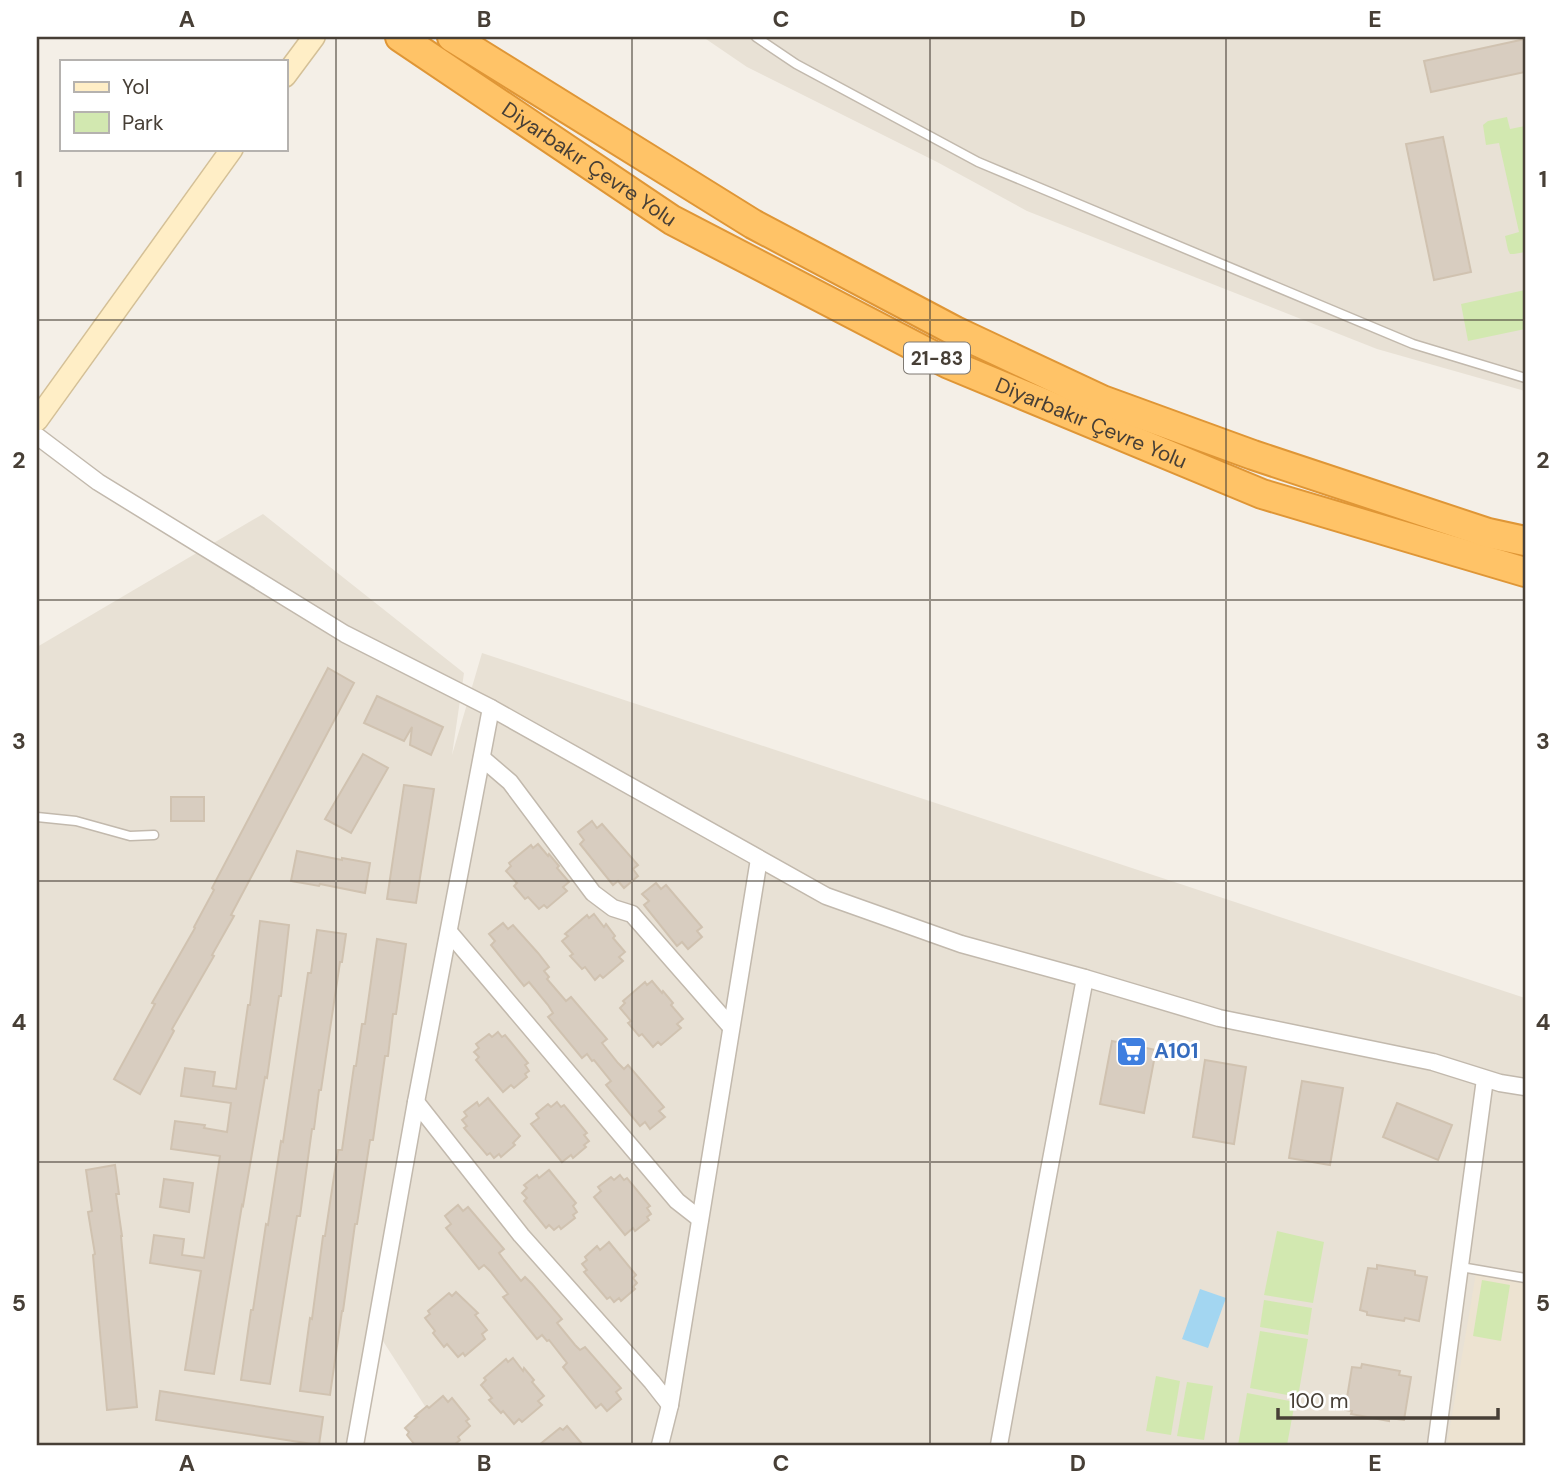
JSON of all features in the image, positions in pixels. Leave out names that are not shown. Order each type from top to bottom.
[{"type":"highway","name":"Diyarbakır Çevre Yolu","points":[[400,37],[672,220],[949,365],[1262,494],[1525,572]]},
{"type":"highway","name":"Diyarbakır Çevre Yolu","points":[[452,37],[753,223],[979,342],[1102,400],[1240,451],[1488,533],[1525,541]]},
{"type":"street","points":[[287,73],[314,37]]},
{"type":"street","points":[[37,420],[231,150]]},
{"type":"street","points":[[37,436],[98,482],[334,627],[491,708],[826,896],[961,944],[1219,1018],[1433,1062],[1493,1081],[1525,1087]]},
{"type":"street","points":[[355,1445],[416,1102],[491,708]]},
{"type":"street","points":[[482,758],[510,782],[593,894],[612,908],[632,914],[731,1027]]},
{"type":"street","points":[[660,1445],[670,1405],[759,859]]},
{"type":"street","points":[[449,932],[677,1201],[700,1219]]},
{"type":"street","points":[[999,1445],[1085,978]]},
{"type":"street","points":[[1493,1081],[1525,1074]]},
{"type":"street","points":[[1436,1445],[1461,1267],[1493,1081]]},
{"type":"street","points":[[416,1102],[521,1235],[670,1405]]},
{"type":"lane","points":[[755,37],[796,64],[978,162],[1413,344],[1525,378]]},
{"type":"lane","points":[[37,817],[76,821],[130,836],[154,835]]},
{"type":"lane","points":[[1461,1267],[1525,1278]]},
{"type":"shaded area","points":[[703,37],[1525,37],[1525,391],[1377,349],[1027,211],[937,162],[747,67]]},
{"type":"shaded area","points":[[263,514],[464,673],[452,755],[482,653],[1525,998],[1525,1445],[450,1445],[370,1321],[354,1445],[37,1445],[37,647]]},
{"type":"shaded area","points":[[1476,1273],[1525,1281],[1525,1445],[1447,1445]]},
{"type":"green space","points":[[1507,117],[1510,129],[1525,126],[1525,252],[1514,254],[1510,254],[1508,250],[1505,236],[1519,232],[1499,143],[1486,145],[1483,125],[1488,121]]},
{"type":"green space","points":[[1525,290],[1525,329],[1468,341],[1461,304]]},
{"type":"green space","points":[[1277,1231],[1324,1242],[1313,1303],[1264,1295]]},
{"type":"green space","points":[[1482,1280],[1510,1285],[1501,1341],[1473,1336]]},
{"type":"green space","points":[[1264,1300],[1312,1308],[1308,1335],[1260,1327]]},
{"type":"green space","points":[[1260,1331],[1308,1339],[1298,1397],[1250,1388]]},
{"type":"green space","points":[[1156,1376],[1180,1381],[1171,1435],[1146,1431]]},
{"type":"green space","points":[[1187,1382],[1213,1386],[1204,1440],[1177,1436]]},
{"type":"green space","points":[[1247,1393],[1295,1402],[1287,1445],[1238,1445]]},
{"type":"water","points":[[1200,1289],[1226,1298],[1208,1348],[1182,1339]]},
{"type":"building","points":[[1525,39],[1525,72],[1431,92],[1424,61]]},
{"type":"building","points":[[1443,137],[1471,272],[1434,280],[1406,144]]},
{"type":"building","points":[[328,668],[354,683],[140,1094],[114,1079],[155,1004],[152,1003],[195,928],[214,890],[212,888]]},
{"type":"building","points":[[377,696],[443,727],[431,755],[410,745],[412,727],[404,741],[364,723]]},
{"type":"building","points":[[363,754],[388,768],[351,833],[325,819]]},
{"type":"building","points":[[404,785],[434,789],[416,903],[387,899]]},
{"type":"building","points":[[171,797],[204,797],[204,821],[171,821]]},
{"type":"building","points":[[592,821],[597,828],[602,824],[638,865],[633,869],[638,876],[624,888],[618,881],[613,885],[580,844],[584,840],[578,832]]},
{"type":"building","points":[[538,844],[559,866],[557,868],[569,882],[563,887],[567,891],[547,908],[544,905],[539,909],[528,897],[525,899],[514,886],[517,883],[506,871],[511,866],[509,863],[531,845],[533,848]]},
{"type":"building","points":[[297,851],[370,863],[365,893],[291,881]]},
{"type":"building","points":[[656,883],[661,889],[666,885],[702,927],[697,931],[702,937],[688,949],[682,942],[677,946],[644,905],[649,901],[642,894]]},
{"type":"building","points":[[594,914],[604,927],[606,924],[625,952],[619,957],[623,961],[603,978],[600,975],[595,980],[585,967],[582,969],[570,956],[573,954],[562,941],[568,936],[565,934],[587,915],[589,918]]},
{"type":"building","points":[[260,921],[289,925],[281,996],[214,1374],[185,1370],[201,1271],[150,1263],[154,1235],[184,1239],[182,1255],[204,1258],[220,1156],[171,1149],[175,1121],[205,1125],[204,1128],[227,1132],[231,1103],[181,1096],[185,1068],[215,1072],[213,1086],[236,1089]]},
{"type":"building","points":[[503,923],[508,929],[513,925],[538,953],[549,967],[544,971],[549,977],[547,979],[566,1001],[571,997],[607,1039],[602,1043],[618,1063],[624,1069],[628,1065],[664,1107],[659,1111],[665,1117],[650,1129],[645,1122],[640,1126],[606,1085],[611,1081],[594,1060],[587,1054],[582,1058],[548,1017],[553,1013],[548,1005],[529,982],[524,986],[491,945],[495,941],[489,934]]},
{"type":"building","points":[[317,930],[346,934],[270,1384],[241,1380]]},
{"type":"building","points":[[377,939],[406,944],[396,1014],[393,1014],[373,1140],[370,1140],[355,1224],[330,1395],[300,1391],[323,1236],[338,1150],[342,1150],[362,1024],[365,1024]]},
{"type":"building","points":[[652,981],[673,1003],[671,1005],[683,1019],[677,1024],[681,1028],[661,1045],[658,1042],[653,1047],[628,1023],[631,1021],[620,1008],[625,1003],[623,1001],[645,982],[647,985]]},
{"type":"building","points":[[498,1032],[502,1037],[505,1035],[528,1063],[525,1065],[529,1071],[525,1074],[527,1077],[514,1088],[511,1085],[503,1092],[476,1060],[479,1057],[474,1052],[479,1048],[476,1044],[489,1034],[492,1037]]},
{"type":"building","points":[[1112,1041],[1156,1050],[1144,1113],[1100,1104]]},
{"type":"building","points":[[1205,1060],[1246,1067],[1234,1144],[1193,1137]]},
{"type":"building","points":[[1302,1081],[1343,1088],[1330,1165],[1289,1158]]},
{"type":"building","points":[[488,1098],[520,1136],[513,1143],[515,1145],[501,1157],[499,1154],[494,1158],[490,1153],[487,1155],[464,1128],[467,1126],[462,1120],[467,1116],[464,1112],[477,1102],[479,1106]]},
{"type":"building","points":[[557,1102],[561,1107],[564,1105],[587,1133],[584,1135],[589,1141],[573,1158],[571,1155],[562,1162],[531,1124],[539,1118],[536,1114],[548,1104],[551,1107]]},
{"type":"building","points":[[1397,1103],[1452,1125],[1438,1160],[1383,1137]]},
{"type":"building","points":[[115,1165],[137,1407],[107,1410],[95,1254],[88,1212],[92,1211],[86,1170]]},
{"type":"building","points":[[549,1170],[576,1203],[573,1206],[577,1212],[573,1215],[575,1218],[561,1229],[559,1226],[554,1230],[549,1225],[546,1228],[524,1201],[527,1198],[522,1193],[527,1188],[524,1185]]},
{"type":"building","points":[[620,1175],[624,1180],[627,1178],[650,1206],[647,1208],[651,1214],[647,1217],[649,1220],[625,1235],[594,1197],[601,1191],[598,1187],[611,1177],[614,1180]]},
{"type":"building","points":[[164,1179],[193,1183],[189,1212],[160,1207]]},
{"type":"building","points":[[458,1205],[463,1211],[468,1207],[504,1249],[499,1253],[521,1281],[525,1277],[562,1319],[557,1323],[575,1345],[580,1350],[585,1347],[621,1388],[616,1392],[621,1399],[607,1411],[601,1404],[596,1408],[563,1367],[567,1363],[549,1340],[542,1335],[537,1339],[503,1297],[508,1294],[490,1271],[484,1265],[479,1269],[446,1228],[451,1224],[445,1216]]},
{"type":"building","points":[[609,1242],[636,1275],[633,1278],[637,1283],[633,1287],[635,1289],[621,1301],[619,1298],[614,1302],[610,1297],[607,1299],[584,1272],[587,1270],[582,1264],[587,1260],[585,1257],[597,1246],[600,1250]]},
{"type":"building","points":[[1377,1265],[1415,1271],[1415,1275],[1427,1277],[1419,1321],[1367,1315],[1367,1312],[1360,1310],[1368,1268],[1377,1269]]},
{"type":"building","points":[[456,1292],[478,1313],[475,1315],[487,1330],[482,1334],[485,1339],[465,1356],[463,1353],[458,1357],[447,1344],[444,1347],[425,1318],[430,1314],[428,1311],[449,1293],[452,1296]]},
{"type":"building","points":[[513,1358],[534,1380],[532,1382],[544,1396],[538,1401],[542,1405],[522,1422],[519,1419],[514,1424],[489,1400],[492,1398],[481,1385],[486,1380],[484,1378],[506,1359],[508,1362]]},
{"type":"building","points":[[1362,1364],[1400,1371],[1399,1375],[1411,1377],[1404,1420],[1389,1418],[1389,1421],[1351,1414],[1352,1411],[1345,1410],[1352,1367],[1361,1368]]},
{"type":"building","points":[[160,1391],[323,1417],[319,1445],[156,1420]]},
{"type":"building","points":[[443,1396],[448,1402],[452,1398],[469,1419],[466,1421],[470,1426],[454,1445],[415,1445],[405,1428],[417,1417],[415,1416]]},
{"type":"building","points":[[567,1426],[583,1445],[539,1445],[560,1428],[563,1430]]},
{"type":"place","name":"A101","points":[[1131,1051]]}]
